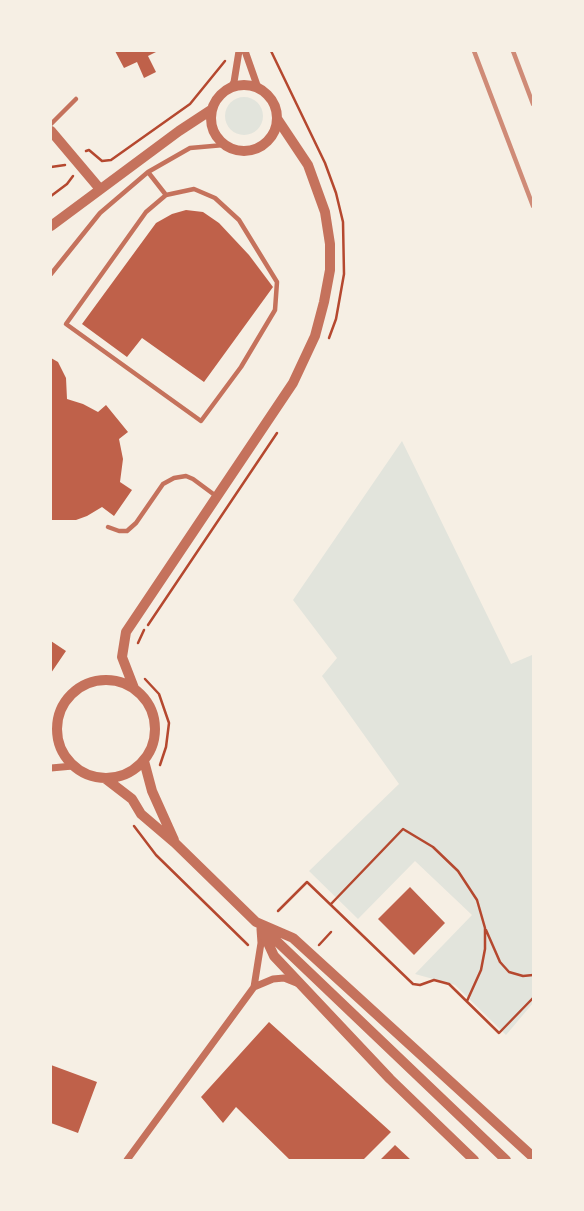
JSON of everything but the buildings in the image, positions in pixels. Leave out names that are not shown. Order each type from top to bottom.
[{"type":"street","points":[[51,226],[211,110],[219,96],[234,82],[239,51]]},
{"type":"street","points":[[245,51],[258,88]]},
{"type":"street","points":[[134,688],[122,657],[126,632],[293,383],[315,335],[330,270],[330,244],[325,212],[315,180],[299,149],[278,120],[273,103],[265,93],[258,88],[244,85],[231,87]]},
{"type":"street","points":[[211,110],[213,129],[225,145],[237,151],[258,148],[271,137],[278,120]]},
{"type":"street","points":[[51,131],[100,188]]},
{"type":"street","points":[[104,679],[120,681],[134,688],[148,702],[155,720],[155,739],[144,761],[122,776],[106,779],[88,776],[73,766],[61,750],[54,716],[74,691],[88,683],[104,679]]},
{"type":"street","points":[[144,761],[152,792],[175,844]]},
{"type":"street","points":[[51,768],[73,766]]},
{"type":"street","points":[[106,779],[132,799],[141,814],[506,1160]]},
{"type":"street","points":[[260,925],[274,956],[390,1079],[474,1160]]},
{"type":"street","points":[[127,1160],[254,987],[261,943],[260,925]]},
{"type":"street","points":[[260,925],[293,938],[533,1157]]},
{"type":"street","points":[[254,987],[272,979],[284,978],[303,986]]},
{"type":"lane","points":[[51,124],[76,99]]},
{"type":"lane","points":[[51,274],[100,213],[148,172],[190,148],[225,145]]},
{"type":"lane","points":[[148,172],[166,195]]},
{"type":"lane","points":[[194,189],[215,198],[239,220],[277,282],[275,310],[241,367],[201,421],[66,324],[146,212],[166,195],[194,189]]},
{"type":"lane","points":[[108,527],[127,531],[136,523],[163,484],[174,478],[186,476],[217,496]]},
{"type":"path","points":[[85,152],[89,150],[102,161],[111,160],[190,104],[223,65],[226,54]]},
{"type":"path","points":[[51,167],[68,164]]},
{"type":"path","points":[[51,197],[67,184],[73,176],[72,172]]},
{"type":"path","points":[[131,820],[156,855],[248,945],[251,955]]},
{"type":"path","points":[[331,904],[403,829],[433,847],[458,871],[477,901],[499,962],[509,972],[533,975]]},
{"type":"path","points":[[278,911],[307,881],[413,984],[418,986],[432,981],[443,982],[467,1001],[499,1033],[533,998]]},
{"type":"path","points":[[467,1001],[481,970],[485,928]]},
{"type":"path","points":[[318,947],[331,932]]},
{"type":"shaded area","points":[[244,97],[258,102],[263,116],[258,130],[244,135],[230,130],[225,116],[230,102]]},
{"type":"shaded area","points":[[402,441],[511,664],[532,655],[533,658],[533,1003],[506,1035],[455,985],[415,974],[472,915],[415,861],[358,919],[309,871],[399,784],[322,676],[337,658],[293,600]]},
{"type":"railway","points":[[474,51],[533,206]]},
{"type":"railway","points":[[513,51],[533,104]]}]
